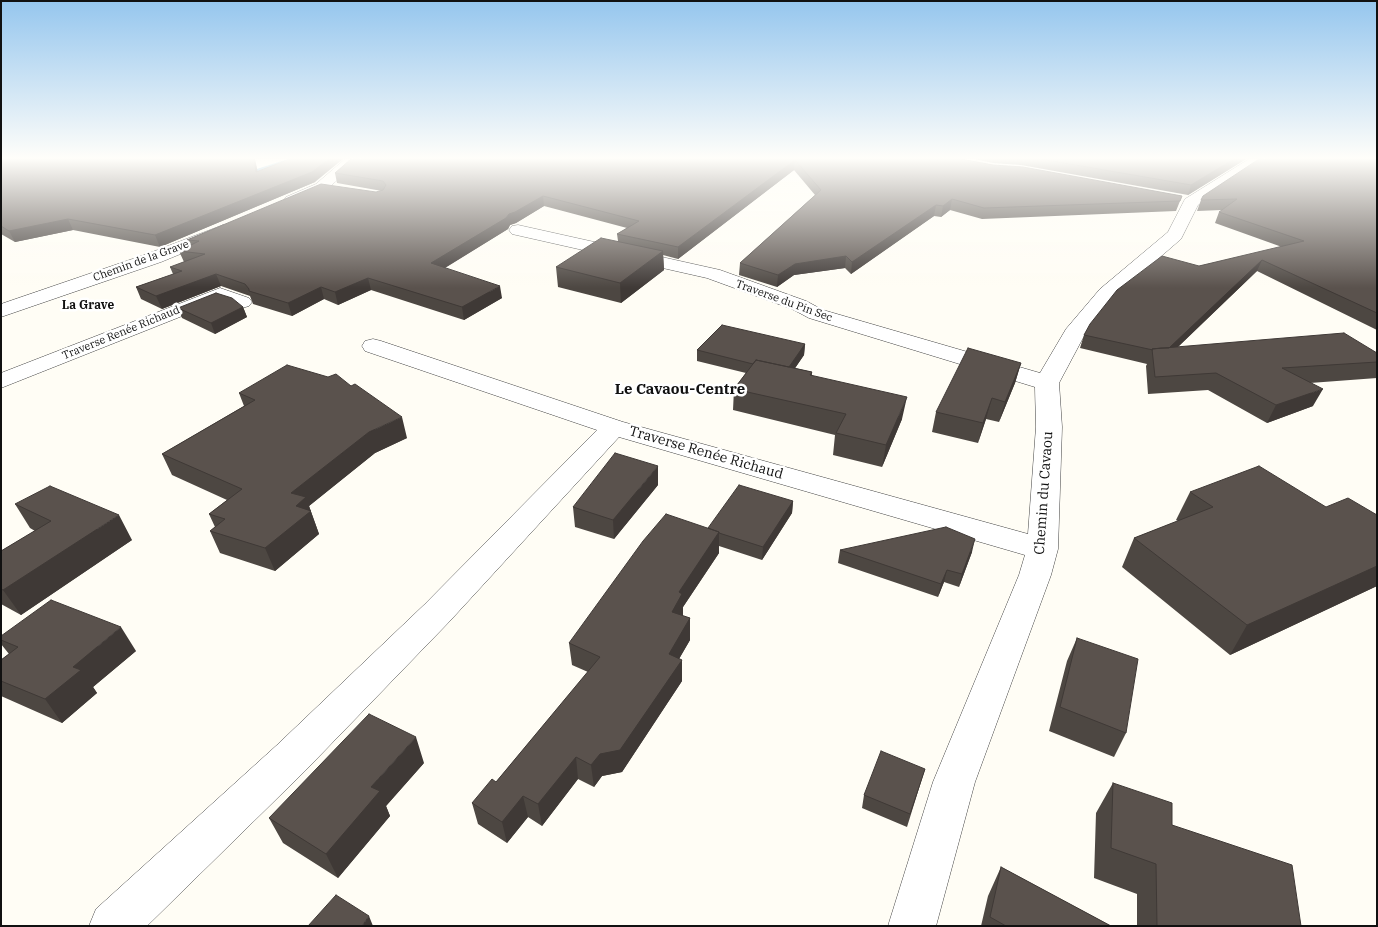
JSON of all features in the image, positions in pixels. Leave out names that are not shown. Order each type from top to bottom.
[{"type":"street","points":[[276,207],[287,202]]},
{"type":"street","points":[[1047,383],[1074,334],[1107,293],[1175,235],[1182,202]]},
{"type":"street","name":"Chemin de la Grave","points":[[1,311],[154,258],[240,223]]},
{"type":"street","name":"Traverse du Pin Sec","points":[[518,230],[713,274],[799,305],[816,314],[1047,383]]},
{"type":"street","name":"Traverse Renée Richaud","points":[[1,381],[220,294],[242,302]]},
{"type":"street","name":"Traverse Renée Richaud","points":[[372,346],[614,427],[1042,549]]},
{"type":"street","name":"Chemin du Cavaou","points":[[912,926],[954,782],[1035,575],[1042,549],[1049,428],[1047,383]]},
{"type":"street","points":[[113,926],[298,751],[437,612],[614,427]]},
{"type":"building","points":[[1,202],[237,202],[155,235],[68,219],[9,231],[1,226]]},
{"type":"building","points":[[277,202],[532,202],[509,214],[506,218],[431,263],[500,286],[462,307],[368,278],[335,292],[321,287],[288,303],[249,291],[245,284],[216,274],[156,296],[136,287],[182,271],[170,267],[205,254],[179,251],[199,241],[187,240]]},
{"type":"building","points":[[567,202],[738,202],[678,247],[617,234],[639,221]]},
{"type":"building","points":[[807,202],[948,202],[943,206],[936,205],[852,262],[846,256],[795,264],[778,275],[740,263]]},
{"type":"building","points":[[964,202],[1145,202],[984,208]]},
{"type":"building","points":[[1232,202],[1377,202],[1377,313],[1262,260],[1169,348],[1153,350],[1084,335],[1090,324],[1117,290],[1162,256],[1199,266],[1304,241],[1219,212]]},
{"type":"building","points":[[601,238],[663,251],[620,283],[556,267]]},
{"type":"building","points":[[216,293],[232,298],[243,307],[211,323],[178,308]]},
{"type":"building","points":[[722,325],[805,344],[789,367],[756,360],[753,364],[697,350]]},
{"type":"building","points":[[1344,333],[1377,353],[1377,362],[1282,368],[1323,389],[1276,405],[1216,373],[1155,377],[1152,349]]},
{"type":"building","points":[[968,348],[1021,363],[1005,402],[992,398],[983,423],[936,412]]},
{"type":"building","points":[[756,360],[812,372],[810,375],[907,397],[886,445],[836,433],[846,414],[734,389]]},
{"type":"building","points":[[287,365],[328,377],[336,374],[351,386],[355,384],[402,417],[369,432],[291,493],[306,497],[296,506],[311,511],[265,548],[210,531],[225,519],[209,514],[242,489],[162,454],[255,400],[239,393]]},
{"type":"building","points":[[615,453],[658,466],[613,520],[573,507]]},
{"type":"building","points":[[1259,466],[1326,507],[1348,498],[1377,515],[1377,566],[1247,625],[1134,538],[1213,507],[1190,492]]},
{"type":"building","points":[[739,485],[793,501],[763,547],[708,528]]},
{"type":"building","points":[[50,486],[119,515],[3,590],[1,589],[1,551],[51,521],[15,504]]},
{"type":"building","points":[[666,514],[719,532],[679,592],[682,594],[672,612],[690,618],[669,654],[682,660],[620,750],[600,754],[591,765],[576,757],[538,804],[523,796],[502,822],[472,803],[492,779],[496,782],[600,657],[569,643],[643,541]]},
{"type":"building","points":[[946,527],[975,539],[962,574],[947,570],[941,584],[840,550]]},
{"type":"building","points":[[51,600],[121,627],[73,667],[81,670],[45,699],[1,681],[1,660],[18,647],[1,640],[1,636]]},
{"type":"building","points":[[1077,638],[1138,659],[1126,733],[1060,707]]},
{"type":"building","points":[[369,714],[416,737],[371,787],[380,791],[326,854],[269,818]]},
{"type":"building","points":[[881,751],[925,769],[910,814],[864,795]]},
{"type":"building","points":[[1113,783],[1172,803],[1172,825],[1292,865],[1301,926],[1157,926],[1156,864],[1111,848]]},
{"type":"building","points":[[1001,867],[1111,926],[1006,926],[990,917]]},
{"type":"building","points":[[336,895],[369,916],[362,926],[308,926]]},
{"type":"district","name":"La Grave","points":[[88,306]]},
{"type":"district","name":"Le Cavaou-Centre","points":[[680,390]]}]
